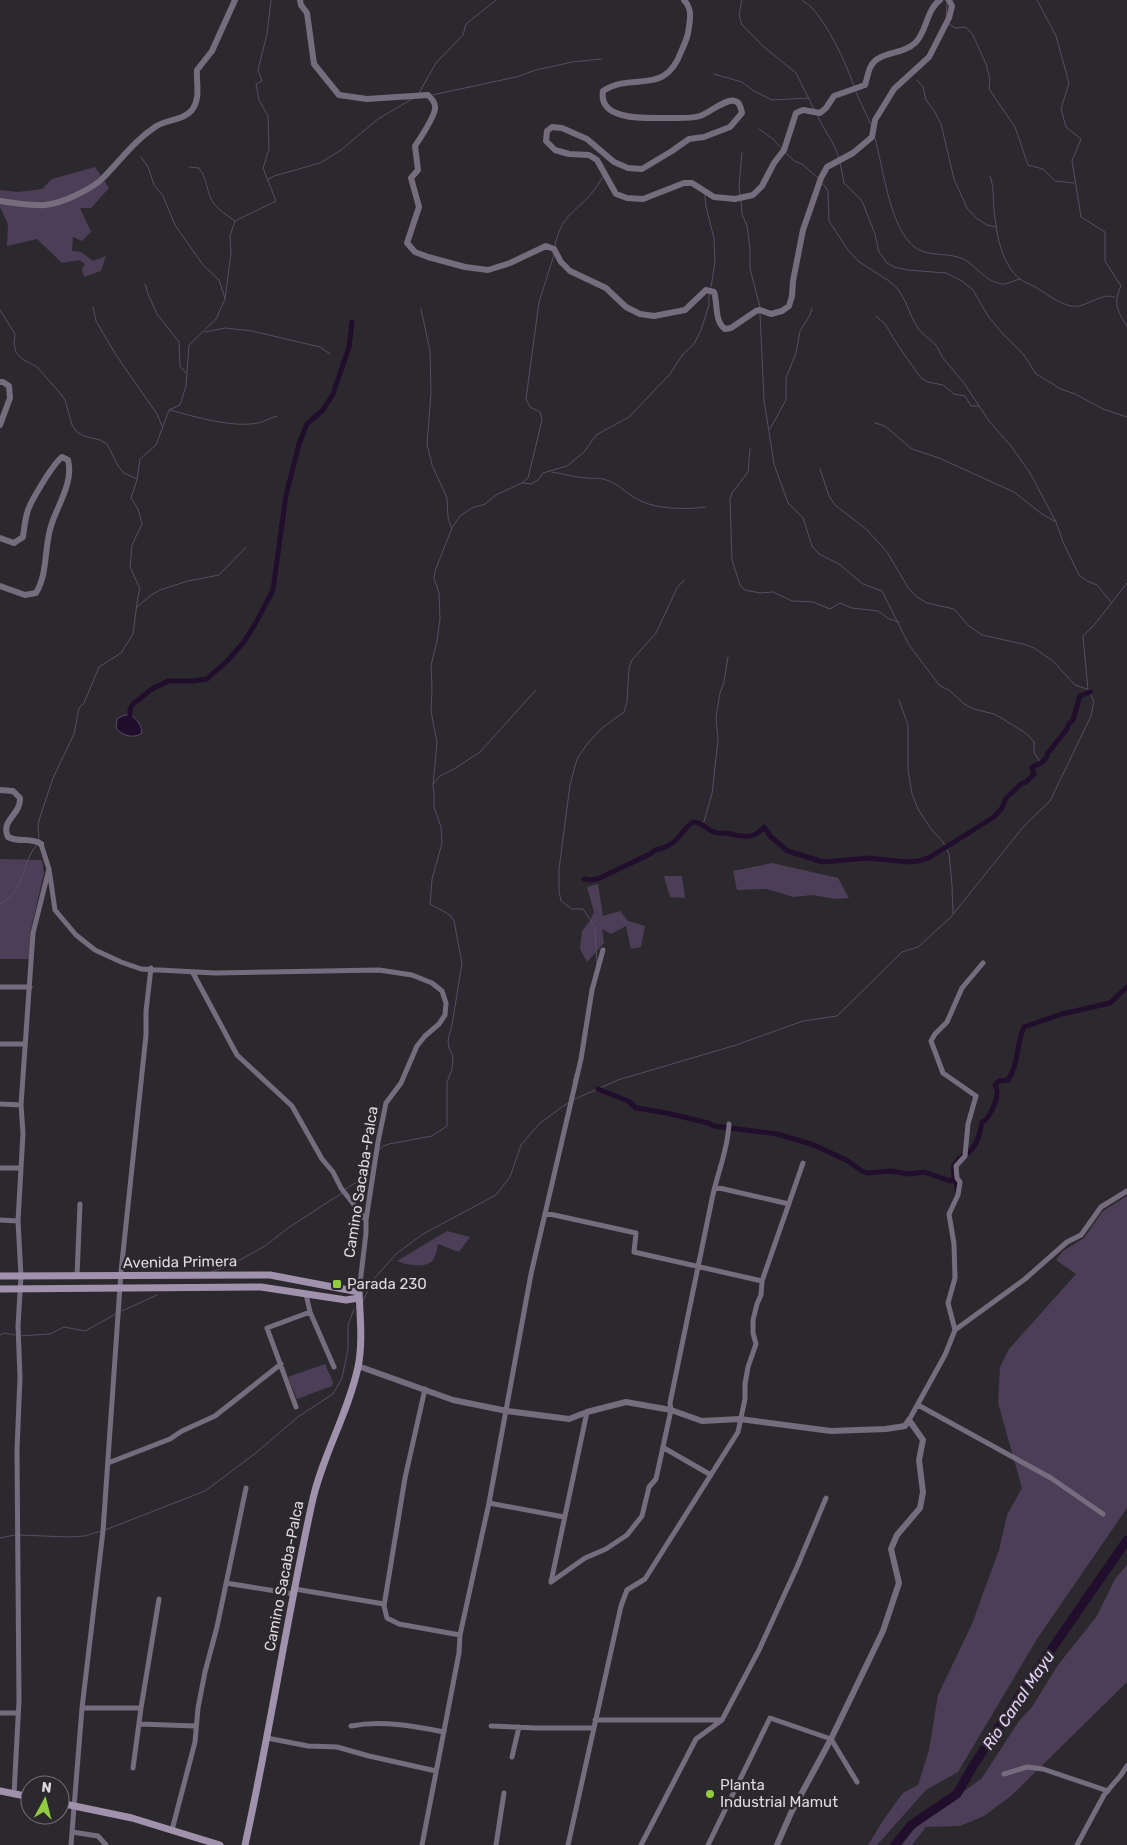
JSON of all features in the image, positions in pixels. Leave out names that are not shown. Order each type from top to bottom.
[{"type":"main road","name":"Avenida Primera","points":[[0,1276],[270,1275],[359,1295]]},
{"type":"main road","name":"Avenida Primera","points":[[0,1289],[261,1287],[346,1300],[359,1295]]},
{"type":"main road","name":"Camino Sacaba-Palca","points":[[245,1845],[312,1502],[322,1468],[350,1395],[358,1366],[359,1295]]},
{"type":"main road","points":[[0,1791],[20,1795]]},
{"type":"main road","points":[[70,1805],[132,1818],[214,1844]]},
{"type":"street","points":[[0,201],[45,205],[56,203],[75,195],[96,184],[125,153],[155,126],[182,117],[191,111],[197,101],[197,70],[212,51],[235,0]]},
{"type":"street","points":[[300,0],[307,13],[314,64],[339,95],[367,99],[428,95],[434,100],[435,110],[423,135],[414,146],[418,170],[411,178],[419,208],[407,244],[415,252],[465,267],[488,270],[510,263],[546,246],[554,248],[561,262],[570,271],[606,288],[626,307],[640,314],[654,316],[675,313],[685,310],[706,290],[714,292],[717,299],[718,316],[725,329],[732,328],[756,311],[760,310],[771,314],[782,311],[788,306],[792,296],[792,280],[803,230],[824,172],[827,167],[853,153],[872,138],[875,120],[894,89],[929,57],[949,18],[952,6],[949,0]]},
{"type":"street","points":[[684,0],[689,5],[691,14],[687,37],[672,70],[660,79],[612,85],[603,91],[604,102],[608,108],[617,114],[635,118],[665,118],[699,116],[716,109],[727,101],[735,101],[740,104],[742,113],[730,127],[689,139],[642,168],[628,168],[614,162],[587,140],[562,128],[552,127],[547,131],[546,141],[555,150],[569,154],[589,155],[597,160],[616,194],[627,198],[643,199],[684,182],[692,184],[714,197],[735,199],[754,195],[762,186],[774,163],[784,150],[796,113],[803,110],[820,113],[834,96],[865,85],[871,66],[880,58],[907,49],[917,42],[934,4],[940,0]]},
{"type":"street","points":[[0,382],[9,386],[10,398],[0,425]]},
{"type":"street","points":[[0,538],[14,543],[23,537],[28,509],[47,476],[62,457],[68,460],[70,467],[67,484],[50,527],[42,582],[36,593],[25,595],[0,586]]},
{"type":"street","name":"Camino Sacaba-Palca","points":[[0,790],[13,791],[20,798],[17,811],[6,823],[5,828],[8,837],[16,841],[39,843],[49,869],[55,910],[76,935],[95,950],[140,968],[193,973],[379,970],[412,976],[432,984],[442,991],[446,1003],[445,1015],[439,1024],[417,1046],[401,1083],[386,1103],[366,1220],[359,1295]]},
{"type":"street","points":[[14,1794],[18,1713],[17,1450],[20,1377],[18,1326],[21,1276],[18,1221],[23,1133],[22,1105],[33,933],[49,869]]},
{"type":"street","points":[[422,1845],[459,1653],[460,1635],[507,1411],[531,1274],[581,1059],[592,990],[604,950]]},
{"type":"street","points":[[955,1330],[948,1303],[955,1278],[954,1244],[949,1214],[958,1196],[960,1182],[956,1178],[956,1166],[965,1156],[968,1124],[976,1096],[943,1073],[931,1041],[947,1022],[962,988],[983,962]]},
{"type":"street","points":[[71,1845],[82,1708],[101,1548],[120,1287],[151,968]]},
{"type":"street","points":[[193,973],[237,1055],[292,1106],[322,1159],[333,1172],[341,1188],[366,1220]]},
{"type":"street","points":[[0,987],[30,987]]},
{"type":"street","points":[[0,1044],[25,1044]]},
{"type":"street","points":[[0,1104],[22,1105]]},
{"type":"street","points":[[587,1412],[551,1582],[585,1558],[606,1549],[627,1535],[642,1516],[649,1487],[656,1479],[664,1448],[671,1410],[670,1403],[715,1187],[729,1137],[729,1124]]},
{"type":"street","points":[[568,1845],[621,1606],[628,1590],[645,1579],[738,1432],[745,1400],[744,1384],[756,1344],[753,1333],[753,1320],[761,1295],[762,1281],[803,1163]]},
{"type":"street","points":[[0,1168],[21,1168]]},
{"type":"street","points":[[715,1187],[789,1204]]},
{"type":"street","points":[[358,1366],[453,1400],[507,1411],[569,1419],[587,1412],[626,1402],[671,1410],[702,1421],[740,1419],[831,1431],[886,1429],[905,1426],[945,1355],[955,1330],[1025,1279],[1067,1242],[1081,1235],[1101,1207],[1127,1191]]},
{"type":"street","points":[[77,1276],[80,1204]]},
{"type":"street","points":[[545,1213],[636,1233],[634,1252],[762,1281]]},
{"type":"street","points":[[0,1220],[18,1221]]},
{"type":"street","points":[[306,1294],[310,1312],[334,1367]]},
{"type":"street","points":[[296,1407],[267,1328],[310,1312]]},
{"type":"street","points":[[108,1463],[170,1439],[182,1431],[215,1416],[281,1364]]},
{"type":"street","points":[[425,1389],[406,1478],[384,1604],[387,1618],[399,1624],[460,1635]]},
{"type":"street","points":[[918,1405],[1051,1478],[1103,1514]]},
{"type":"street","points":[[777,1845],[791,1813],[831,1738],[879,1639],[899,1583],[891,1549],[897,1535],[920,1508],[923,1492],[919,1460],[923,1440],[909,1420]]},
{"type":"street","points":[[664,1448],[711,1475]]},
{"type":"street","points":[[172,1830],[190,1764],[205,1672],[217,1627],[246,1488]]},
{"type":"street","points":[[641,1845],[696,1739],[721,1720],[759,1650],[826,1498]]},
{"type":"street","points":[[489,1502],[564,1517]]},
{"type":"street","points":[[226,1583],[384,1604]]},
{"type":"street","points":[[133,1768],[159,1599]]},
{"type":"street","points":[[82,1708],[141,1708]]},
{"type":"street","points":[[0,1713],[18,1713]]},
{"type":"street","points":[[708,1845],[770,1718],[831,1738],[857,1782]]},
{"type":"street","points":[[596,1720],[721,1720]]},
{"type":"street","points":[[351,1726],[366,1723],[444,1732]]},
{"type":"street","points":[[139,1724],[196,1726]]},
{"type":"street","points":[[490,1726],[594,1728]]},
{"type":"street","points":[[512,1757],[519,1727]]},
{"type":"street","points":[[267,1738],[308,1746],[337,1747],[436,1771]]},
{"type":"street","points":[[1077,1845],[1108,1790],[1127,1766]]},
{"type":"street","points":[[1004,1774],[1027,1767],[1043,1769],[1108,1790]]},
{"type":"street","points":[[496,1845],[504,1793]]},
{"type":"street","points":[[72,1832],[98,1836],[106,1845]]},
{"type":"shaded area","points":[[95,167],[109,188],[91,208],[80,208],[91,232],[82,241],[73,237],[72,251],[81,252],[93,261],[106,256],[101,271],[84,277],[82,269],[85,264],[79,260],[62,263],[37,239],[7,246],[8,224],[0,207],[0,190],[18,192],[42,189],[52,179]]},
{"type":"shaded area","points":[[130,714],[140,724],[142,733],[139,735],[128,736],[116,728],[117,719]]},
{"type":"shaded area","points":[[0,859],[42,860],[44,873],[30,933],[30,959],[0,959]]},
{"type":"shaded area","points":[[772,863],[838,878],[849,898],[835,899],[813,895],[793,897],[767,889],[737,890],[733,871]]},
{"type":"shaded area","points":[[664,876],[682,876],[685,898],[670,897]]},
{"type":"shaded area","points":[[598,884],[603,916],[620,911],[628,921],[645,926],[641,947],[631,949],[626,926],[611,934],[602,929],[604,943],[587,962],[580,949],[582,931],[594,912],[587,887]]},
{"type":"shaded area","points":[[1127,1196],[1127,1508],[1037,1639],[958,1772],[926,1790],[877,1845],[868,1845],[903,1793],[918,1785],[929,1750],[938,1695],[972,1624],[999,1550],[1007,1515],[1022,1488],[998,1403],[1000,1367],[1009,1349],[1076,1274],[1056,1260],[1063,1251],[1084,1238],[1103,1211]]},
{"type":"shaded area","points":[[447,1231],[470,1237],[459,1252],[438,1244],[433,1260],[426,1265],[410,1265],[397,1261]]},
{"type":"shaded area","points":[[325,1364],[333,1382],[332,1386],[297,1399],[288,1377]]},
{"type":"shaded area","points":[[1127,1565],[1127,1682],[1011,1796],[984,1816],[960,1826],[926,1827],[912,1845],[902,1845],[915,1828],[982,1778],[1019,1721],[1032,1707],[1058,1665],[1097,1616],[1115,1579]]},
{"type":"waterway","points":[[39,840],[38,825],[41,814],[53,778],[74,734],[79,708],[84,703],[99,667],[121,653],[133,634],[140,589],[130,567],[132,545],[142,524],[138,509],[131,498],[137,480],[140,459],[156,445],[169,410],[180,405],[186,386],[189,345],[216,319],[225,299],[231,253],[230,236],[235,221],[276,201],[263,168],[269,149],[268,116],[259,100],[256,84],[262,81],[258,70],[267,34],[271,0]]},
{"type":"waterway","points":[[419,93],[436,63],[463,35],[466,24],[496,0]]},
{"type":"waterway","points":[[742,0],[739,15],[742,25],[764,47],[796,73],[814,109]]},
{"type":"waterway","points":[[802,0],[818,15],[830,34],[854,86]]},
{"type":"waterway","points":[[945,0],[947,2],[946,19]]},
{"type":"waterway","points":[[1037,0],[1056,36],[1069,83],[1061,109],[1066,127],[1081,139],[1072,161],[1081,217],[1105,232],[1105,261],[1121,286],[1117,298],[1117,307],[1127,326]]},
{"type":"waterway","points":[[949,24],[955,28],[966,27],[973,35],[986,64],[990,79],[989,89],[1015,127],[1028,165],[1043,169],[1055,181],[1074,183]]},
{"type":"waterway","points":[[432,95],[516,77],[536,70],[572,62],[601,59]]},
{"type":"waterway","points":[[714,74],[742,82],[754,91],[772,100],[809,98]]},
{"type":"waterway","points":[[917,80],[923,87],[926,100],[941,124],[954,179],[967,208],[976,218],[987,225],[996,227]]},
{"type":"waterway","points":[[856,92],[871,125]]},
{"type":"waterway","points":[[267,180],[274,176],[320,163],[341,150],[378,119],[412,99]]},
{"type":"waterway","points":[[817,115],[839,158]]},
{"type":"waterway","points":[[759,129],[773,139],[782,149]]},
{"type":"waterway","points":[[875,138],[890,201],[903,233],[911,244],[927,253],[963,259],[993,282],[999,284],[1020,279]]},
{"type":"waterway","points":[[785,152],[819,179]]},
{"type":"waterway","points":[[740,195],[742,153]]},
{"type":"waterway","points":[[141,157],[148,167],[154,185],[163,196],[175,225],[203,265],[219,280],[225,298]]},
{"type":"waterway","points":[[840,162],[844,183],[862,201],[875,234],[879,252],[887,263],[894,267],[908,270],[946,273],[962,281],[973,290],[988,316],[1024,355],[1036,374],[1061,389],[1075,394],[1103,409],[1127,417]]},
{"type":"waterway","points":[[189,167],[199,168],[204,176],[209,195],[215,205],[235,221]]},
{"type":"waterway","points":[[990,176],[993,188],[996,228],[1001,247],[1008,265],[1020,279],[1057,301],[1071,306],[1082,305],[1103,297],[1114,297]]},
{"type":"waterway","points":[[555,246],[561,228],[568,216],[593,192],[603,177]]},
{"type":"waterway","points":[[823,184],[828,191],[829,221],[848,250],[858,261],[898,289],[920,331],[936,345],[943,358],[964,383],[989,421],[1011,446],[1030,473],[1056,522],[1063,542],[1079,575],[1097,585],[1111,602]]},
{"type":"waterway","points":[[705,195],[714,238],[715,262],[711,287]]},
{"type":"waterway","points":[[741,201],[750,248],[750,269],[760,307]]},
{"type":"waterway","points":[[379,1150],[389,1144],[432,1136],[447,1126],[447,1082],[452,1069],[453,1055],[449,1048],[448,1040],[462,963],[454,921],[450,915],[430,904],[432,879],[442,843],[441,827],[434,807],[433,785],[437,743],[431,711],[431,665],[440,619],[439,593],[434,578],[452,528],[460,516],[472,508],[485,504],[496,495],[522,483],[528,478],[542,420],[540,412],[530,407],[526,399],[539,302],[554,255]]},
{"type":"waterway","points":[[145,284],[157,314],[179,342],[180,366],[186,373]]},
{"type":"waterway","points":[[523,483],[531,484],[538,480],[543,473],[567,466],[584,452],[596,435],[629,417],[670,374],[683,354],[694,344],[701,330],[709,305],[709,295]]},
{"type":"waterway","points":[[93,307],[96,321],[116,355],[157,414],[162,426]]},
{"type":"waterway","points":[[770,429],[786,400],[786,378],[796,353],[800,331],[812,308]]},
{"type":"waterway","points":[[421,309],[430,351],[431,393],[427,444],[432,465],[447,498],[448,517],[451,527]]},
{"type":"waterway","points":[[0,310],[15,334],[16,352],[22,359],[37,367],[60,393],[65,400],[72,425],[77,432],[107,444],[118,466],[124,473],[137,479]]},
{"type":"waterway","points":[[760,313],[764,400],[774,464],[788,503],[803,518],[812,546],[819,554],[839,564],[863,584],[882,591],[909,645],[940,686],[949,690],[964,704],[974,709],[994,714],[1027,734],[1034,742],[1034,752],[1041,763]]},
{"type":"waterway","points":[[876,316],[885,324],[921,378],[928,382],[943,385],[954,394],[965,396],[971,406],[979,406]]},
{"type":"waterway","points":[[130,714],[133,704],[152,689],[168,681],[207,679],[228,660],[243,643],[254,626],[273,590],[286,495],[299,444],[307,424],[323,410],[333,394],[349,347],[352,322]]},
{"type":"waterway","points":[[205,332],[225,328],[252,331],[320,347],[330,354]]},
{"type":"waterway","points":[[170,410],[214,421],[237,424],[258,423],[277,416]]},
{"type":"waterway","points":[[875,423],[885,426],[912,449],[939,458],[1014,492],[1042,514],[1056,522]]},
{"type":"waterway","points":[[750,449],[748,472],[732,493],[730,499],[732,560],[740,585],[745,590],[760,593],[773,592],[792,601],[813,602],[830,609],[840,603],[852,608],[878,611],[889,619],[899,622]]},
{"type":"waterway","points":[[820,469],[829,496],[835,505],[866,529],[879,543],[887,552],[909,589],[917,597],[927,603],[954,609],[969,626],[982,635],[1034,648],[1053,661],[1075,685],[1087,689]]},
{"type":"waterway","points":[[552,472],[582,478],[606,480],[637,499],[655,506],[681,509],[705,507]]},
{"type":"waterway","points":[[137,607],[160,590],[188,581],[219,575],[246,547]]},
{"type":"waterway","points":[[597,965],[595,927],[583,909],[572,909],[561,901],[559,891],[559,869],[570,785],[578,757],[588,743],[602,728],[624,712],[627,702],[629,668],[632,660],[656,633],[677,588],[684,580]]},
{"type":"waterway","points":[[575,1099],[618,1080],[736,1045],[803,1021],[837,1016],[902,952],[918,947],[950,918],[1024,826],[1050,801],[1091,716],[1094,701],[1088,690],[1083,636],[1095,624],[1127,583]]},
{"type":"waterway","points":[[703,825],[712,794],[718,740],[716,717],[728,657]]},
{"type":"waterway","points":[[433,784],[440,776],[480,752],[536,690]]},
{"type":"waterway","points":[[584,879],[600,878],[655,850],[668,846],[693,822],[699,823],[716,833],[746,836],[755,835],[764,827],[771,837],[788,851],[823,862],[868,858],[907,862],[919,861],[930,857],[994,817],[1002,808],[1006,798],[1034,774],[1032,767],[1041,763],[1047,757],[1047,754],[1073,720],[1080,696],[1090,692]]},
{"type":"waterway","points":[[899,700],[908,725],[908,770],[912,794],[918,809],[931,829],[943,842],[949,854],[953,913]]},
{"type":"waterway","points":[[0,904],[12,895],[17,888],[29,857],[36,846]]},
{"type":"waterway","points":[[957,1190],[953,1172],[954,1166],[976,1143],[982,1122],[990,1114],[996,1101],[997,1091],[995,1085],[999,1081],[1008,1080],[1012,1074],[1024,1027],[1062,1014],[1110,1003],[1127,987]]},
{"type":"waterway","points":[[573,1082],[575,1074]]},
{"type":"waterway","points":[[598,1089],[628,1101],[636,1108],[667,1113],[714,1126],[777,1134],[814,1145],[868,1173],[891,1171],[909,1174],[924,1172],[950,1181],[955,1178]]},
{"type":"waterway","points":[[362,1303],[373,1280],[396,1254],[423,1234],[496,1195],[510,1177],[521,1145],[539,1124],[569,1102]]},
{"type":"waterway","points":[[344,1190],[365,1177],[372,1165]]},
{"type":"waterway","points":[[211,1272],[229,1266],[265,1246],[288,1228],[342,1193]]},
{"type":"waterway","points":[[122,1311],[157,1295]]},
{"type":"waterway","points":[[105,1530],[205,1491],[257,1452],[299,1416],[333,1394],[342,1378],[348,1349],[348,1325],[354,1309]]},
{"type":"waterway","points":[[19,1336],[50,1334],[64,1327],[85,1331],[116,1314]]},
{"type":"waterway","points":[[0,1335],[4,1333],[15,1335]]},
{"type":"waterway","points":[[19,1535],[68,1537],[85,1536],[101,1531]]},
{"type":"waterway","points":[[0,1538],[15,1535]]},
{"type":"waterway","name":"Rio Canal Mayu","points":[[895,1845],[911,1825],[957,1794],[973,1766],[1026,1686],[1127,1540]]},
{"type":"place","name":"Parada 230","points":[[337,1284]]},
{"type":"place","name":"Planta Industrial Mamut","points":[[710,1794]]}]
